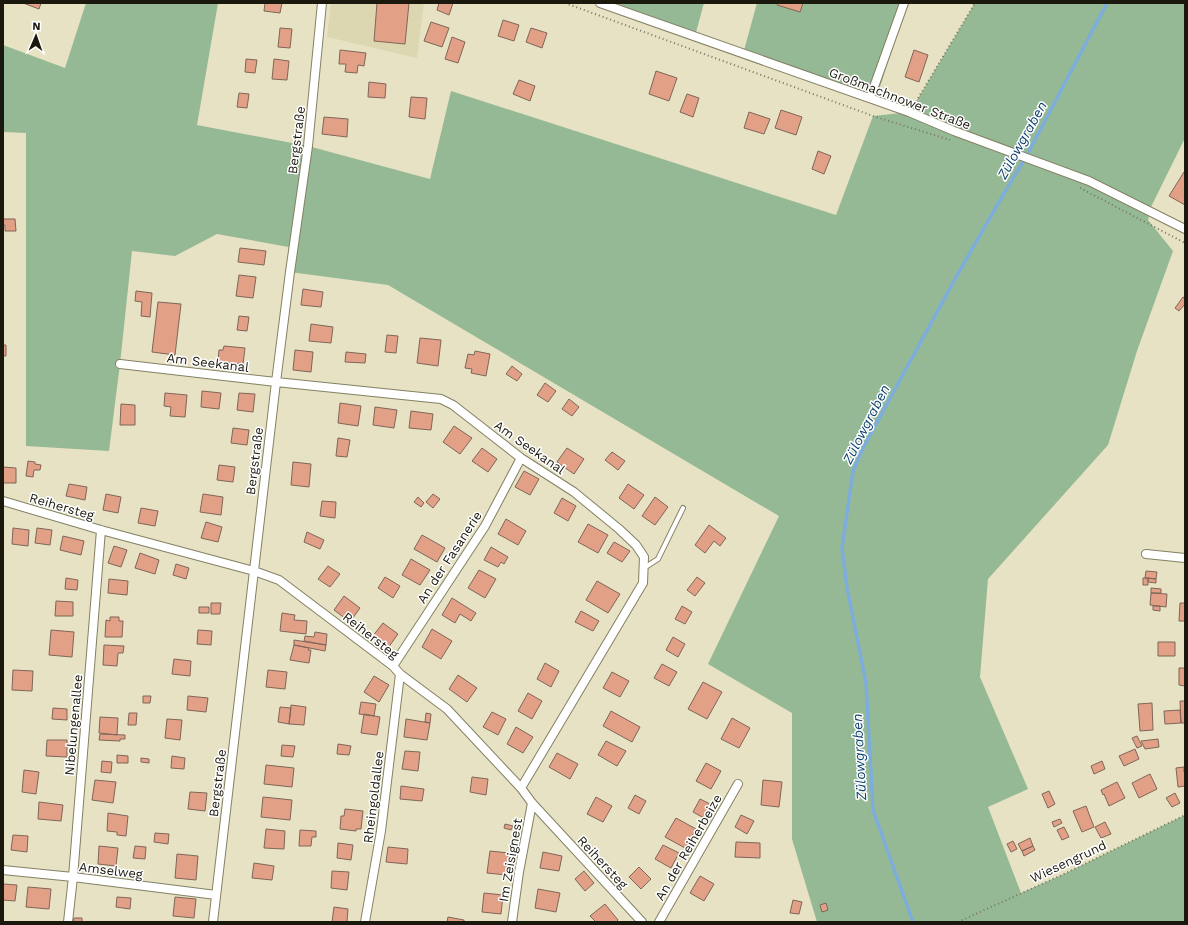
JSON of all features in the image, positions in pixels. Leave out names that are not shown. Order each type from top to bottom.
[{"type":"street","name":"Bergstraße","points":[[213,922],[276,382],[308,146],[322,3]]},
{"type":"street","name":"Großmachnower Straße","points":[[600,3],[910,112],[997,147],[1055,168],[1088,181],[1185,230]]},
{"type":"street","points":[[870,98],[904,3]]},
{"type":"street","name":"Am Seekanal","points":[[120,364],[441,399],[453,405],[521,458],[574,492],[636,545],[644,556],[643,583],[521,788]]},
{"type":"street","name":"An der Fasanerie","points":[[393,666],[484,526],[521,458]]},
{"type":"street","name":"Reihersteg","points":[[3,501],[101,530],[254,571],[279,580],[393,666],[400,674],[447,709],[521,788],[532,803],[642,922]]},
{"type":"street","name":"Nibelungenallee","points":[[68,922],[73,877],[101,530]]},
{"type":"street","points":[[1146,554],[1185,558]]},
{"type":"street","name":"Rheingoldallee","points":[[366,922],[381,831],[400,674]]},
{"type":"street","name":"An der Reiherbeize","points":[[659,922],[738,784]]},
{"type":"street","name":"Im Zeisignest","points":[[512,922],[519,872],[532,803]]},
{"type":"street","name":"Amselweg","points":[[3,870],[73,877],[216,895]]},
{"type":"lane","points":[[644,568],[658,559],[683,508]]},
{"type":"path","points":[[565,3],[873,116],[954,142]]},
{"type":"path","points":[[910,112],[975,3]]},
{"type":"path","points":[[1077,187],[1185,243]]},
{"type":"path","name":"Wiesengrund","points":[[958,922],[1064,874],[1185,815]]},
{"type":"shaded area","points":[[331,3],[424,3],[417,58],[327,37]]},
{"type":"green space","points":[[86,3],[218,3],[197,125],[308,146],[430,179],[451,91],[836,215],[873,116],[910,112],[975,3],[1185,3],[1185,138],[1151,207],[1148,220],[1173,251],[1137,351],[1108,445],[988,579],[980,677],[1028,789],[988,807],[1021,893],[1064,874],[1185,815],[1185,922],[817,922],[792,839],[792,713],[708,664],[779,516],[388,285],[290,272],[294,248],[217,234],[175,256],[132,251],[109,451],[26,446],[26,133],[3,132],[3,45],[65,68]]},
{"type":"green space","points":[[615,3],[704,3],[695,36]]},
{"type":"green space","points":[[757,3],[907,3],[878,93],[786,68],[743,54]]},
{"type":"building","points":[[23,3],[41,3],[39,9]]},
{"type":"building","points":[[265,3],[282,3],[280,13],[264,11]]},
{"type":"building","points":[[377,3],[409,3],[405,44],[374,41]]},
{"type":"building","points":[[439,3],[453,3],[449,15],[437,10]]},
{"type":"building","points":[[778,3],[803,3],[800,12],[777,5]]},
{"type":"building","points":[[503,20],[519,25],[514,41],[498,36]]},
{"type":"building","points":[[431,22],[449,28],[442,47],[424,41]]},
{"type":"building","points":[[280,28],[292,29],[290,48],[278,47]]},
{"type":"building","points":[[531,28],[547,33],[542,48],[526,42]]},
{"type":"building","points":[[452,37],[465,42],[458,63],[445,59]]},
{"type":"building","points":[[340,50],[366,53],[364,66],[358,65],[357,73],[345,72],[346,64],[339,64]]},
{"type":"building","points":[[914,50],[928,55],[919,82],[905,77]]},
{"type":"building","points":[[246,59],[257,60],[255,73],[245,72]]},
{"type":"building","points":[[274,59],[289,61],[287,80],[272,79]]},
{"type":"building","points":[[656,71],[677,78],[669,101],[649,94]]},
{"type":"building","points":[[519,80],[535,86],[530,101],[513,94]]},
{"type":"building","points":[[369,82],[386,84],[385,98],[368,97]]},
{"type":"building","points":[[239,93],[249,94],[247,108],[237,107]]},
{"type":"building","points":[[687,94],[699,98],[693,117],[680,112]]},
{"type":"building","points":[[411,97],[427,98],[425,119],[409,117]]},
{"type":"building","points":[[781,110],[802,117],[796,135],[775,128]]},
{"type":"building","points":[[749,112],[770,119],[764,134],[744,128]]},
{"type":"building","points":[[324,117],[348,119],[347,137],[322,134]]},
{"type":"building","points":[[818,151],[831,156],[824,174],[812,169]]},
{"type":"building","points":[[1184,172],[1185,173],[1185,205],[1169,196]]},
{"type":"building","points":[[3,219],[15,219],[16,231],[5,231]]},
{"type":"building","points":[[240,248],[266,251],[264,265],[238,262]]},
{"type":"building","points":[[239,275],[256,277],[253,298],[236,296]]},
{"type":"building","points":[[303,289],[323,292],[321,307],[301,305]]},
{"type":"building","points":[[136,291],[152,293],[150,317],[141,316],[142,302],[135,301]]},
{"type":"building","points":[[1183,297],[1185,298],[1185,304],[1179,311],[1175,308]]},
{"type":"building","points":[[158,302],[181,304],[175,355],[152,352]]},
{"type":"building","points":[[239,316],[249,317],[247,331],[237,330]]},
{"type":"building","points":[[311,324],[333,327],[331,343],[309,341]]},
{"type":"building","points":[[387,335],[398,336],[396,353],[385,352]]},
{"type":"building","points":[[420,338],[441,340],[438,366],[417,363]]},
{"type":"building","points":[[3,345],[6,345],[6,356],[3,356]]},
{"type":"building","points":[[224,346],[245,348],[243,364],[218,362],[219,350],[223,350]]},
{"type":"building","points":[[295,350],[313,352],[311,372],[293,370]]},
{"type":"building","points":[[475,351],[490,354],[486,376],[471,373],[472,369],[465,368],[468,354],[474,355]]},
{"type":"building","points":[[346,352],[366,354],[365,363],[345,362]]},
{"type":"building","points":[[512,366],[522,374],[517,381],[506,374]]},
{"type":"building","points":[[545,383],[556,391],[548,402],[537,395]]},
{"type":"building","points":[[202,391],[221,393],[219,409],[201,407]]},
{"type":"building","points":[[165,393],[187,395],[185,417],[170,416],[171,407],[164,406]]},
{"type":"building","points":[[239,393],[255,394],[253,412],[237,410]]},
{"type":"building","points":[[569,399],[579,407],[572,416],[562,409]]},
{"type":"building","points":[[340,403],[361,406],[358,426],[338,423]]},
{"type":"building","points":[[121,404],[135,405],[135,425],[120,425]]},
{"type":"building","points":[[375,407],[397,410],[394,428],[373,425]]},
{"type":"building","points":[[411,411],[433,414],[431,430],[409,428]]},
{"type":"building","points":[[454,426],[472,438],[460,454],[443,442]]},
{"type":"building","points":[[233,428],[249,430],[247,445],[231,443]]},
{"type":"building","points":[[338,438],[350,440],[347,457],[336,456]]},
{"type":"building","points":[[482,448],[497,459],[488,472],[472,461]]},
{"type":"building","points":[[567,448],[584,459],[574,474],[557,462]]},
{"type":"building","points":[[612,452],[625,461],[618,470],[605,460]]},
{"type":"building","points":[[28,461],[41,465],[40,470],[34,470],[33,477],[26,476]]},
{"type":"building","points":[[293,462],[311,464],[309,487],[291,485]]},
{"type":"building","points":[[219,465],[235,467],[233,482],[217,480]]},
{"type":"building","points":[[3,467],[16,468],[16,483],[3,483]]},
{"type":"building","points":[[524,471],[539,479],[530,495],[515,487]]},
{"type":"building","points":[[69,484],[87,487],[85,500],[66,496]]},
{"type":"building","points":[[628,484],[644,495],[634,509],[619,498]]},
{"type":"building","points":[[106,494],[121,497],[118,513],[103,510]]},
{"type":"building","points":[[203,494],[223,497],[221,515],[200,512]]},
{"type":"building","points":[[433,494],[440,499],[433,508],[426,502]]},
{"type":"building","points":[[418,497],[424,503],[421,507],[414,502]]},
{"type":"building","points":[[655,497],[668,507],[655,525],[642,516]]},
{"type":"building","points":[[562,498],[576,506],[568,521],[554,513]]},
{"type":"building","points":[[322,501],[336,502],[335,518],[320,516]]},
{"type":"building","points":[[141,508],[158,511],[155,526],[138,523]]},
{"type":"building","points":[[506,519],[526,531],[518,545],[498,534]]},
{"type":"building","points":[[206,522],[222,527],[218,542],[201,538]]},
{"type":"building","points":[[588,524],[608,535],[598,553],[578,542]]},
{"type":"building","points":[[709,525],[726,538],[720,546],[714,541],[705,553],[695,545]]},
{"type":"building","points":[[13,528],[29,530],[28,546],[12,544]]},
{"type":"building","points":[[37,528],[52,530],[50,545],[35,543]]},
{"type":"building","points":[[307,532],[324,540],[320,549],[304,542]]},
{"type":"building","points":[[422,535],[445,548],[437,562],[414,549]]},
{"type":"building","points":[[63,536],[84,541],[81,555],[60,550]]},
{"type":"building","points":[[614,542],[630,551],[622,562],[607,553]]},
{"type":"building","points":[[114,546],[127,550],[121,567],[108,563]]},
{"type":"building","points":[[491,547],[508,557],[504,564],[501,562],[498,567],[484,560]]},
{"type":"building","points":[[140,553],[159,560],[155,574],[135,568]]},
{"type":"building","points":[[411,559],[430,570],[420,585],[402,575]]},
{"type":"building","points":[[176,564],[189,568],[186,579],[173,575]]},
{"type":"building","points":[[328,566],[340,574],[330,587],[318,579]]},
{"type":"building","points":[[479,570],[496,579],[485,598],[468,588]]},
{"type":"building","points":[[1146,571],[1157,572],[1156,579],[1145,578]]},
{"type":"building","points":[[385,577],[400,586],[393,598],[378,588]]},
{"type":"building","points":[[697,577],[705,583],[695,596],[687,590]]},
{"type":"building","points":[[66,578],[78,580],[77,590],[65,589]]},
{"type":"building","points":[[1143,578],[1148,578],[1148,585],[1143,585]]},
{"type":"building","points":[[1148,578],[1156,579],[1156,583],[1148,582]]},
{"type":"building","points":[[109,579],[128,581],[127,595],[108,593]]},
{"type":"building","points":[[597,581],[620,594],[608,613],[586,600]]},
{"type":"building","points":[[1151,588],[1161,589],[1161,593],[1151,593]]},
{"type":"building","points":[[1151,593],[1167,594],[1166,607],[1150,605]]},
{"type":"building","points":[[344,596],[360,608],[350,622],[334,610]]},
{"type":"building","points":[[452,598],[476,613],[471,621],[460,614],[455,623],[442,615]]},
{"type":"building","points":[[56,601],[73,602],[73,616],[55,616]]},
{"type":"building","points":[[211,603],[221,603],[220,614],[211,614]]},
{"type":"building","points":[[1180,603],[1185,603],[1185,621],[1179,621]]},
{"type":"building","points":[[682,606],[692,612],[685,624],[675,619]]},
{"type":"building","points":[[1153,606],[1160,606],[1160,611],[1153,610]]},
{"type":"building","points":[[199,607],[209,607],[209,613],[199,613]]},
{"type":"building","points":[[581,611],[599,621],[593,631],[575,622]]},
{"type":"building","points":[[282,613],[295,615],[294,620],[307,621],[306,634],[280,631]]},
{"type":"building","points":[[110,617],[119,617],[119,621],[123,621],[122,637],[105,637],[106,620],[110,621]]},
{"type":"building","points":[[383,623],[398,634],[388,648],[372,637]]},
{"type":"building","points":[[432,629],[452,641],[441,659],[422,647]]},
{"type":"building","points":[[51,630],[74,632],[72,657],[49,655]]},
{"type":"building","points":[[198,630],[212,631],[211,645],[197,644]]},
{"type":"building","points":[[315,632],[327,634],[326,645],[304,641],[305,636],[314,637]]},
{"type":"building","points":[[673,637],[685,644],[678,657],[666,650]]},
{"type":"building","points":[[294,640],[326,645],[325,651],[294,645]]},
{"type":"building","points":[[1158,642],[1175,642],[1175,656],[1158,656]]},
{"type":"building","points":[[104,645],[124,646],[123,653],[118,653],[117,666],[103,665]]},
{"type":"building","points":[[294,645],[309,648],[308,650],[311,650],[309,663],[290,660]]},
{"type":"building","points":[[174,659],[191,661],[190,676],[172,674]]},
{"type":"building","points":[[545,663],[559,671],[551,687],[537,679]]},
{"type":"building","points":[[662,664],[677,672],[669,686],[654,678]]},
{"type":"building","points":[[1179,668],[1185,668],[1185,686],[1179,685]]},
{"type":"building","points":[[13,670],[33,671],[32,691],[12,690]]},
{"type":"building","points":[[268,670],[287,672],[285,689],[266,687]]},
{"type":"building","points":[[612,672],[629,681],[620,697],[603,688]]},
{"type":"building","points":[[458,675],[477,688],[467,702],[449,689]]},
{"type":"building","points":[[374,676],[389,685],[379,702],[364,692]]},
{"type":"building","points":[[703,682],[722,692],[707,719],[688,709]]},
{"type":"building","points":[[528,693],[542,701],[532,719],[518,711]]},
{"type":"building","points":[[143,696],[151,696],[150,703],[143,703]]},
{"type":"building","points":[[188,696],[208,698],[206,712],[187,710]]},
{"type":"building","points":[[1180,701],[1185,701],[1185,723],[1181,723]]},
{"type":"building","points":[[361,702],[376,704],[374,716],[359,714]]},
{"type":"building","points":[[1152,703],[1153,730],[1140,731],[1138,704]]},
{"type":"building","points":[[291,705],[306,707],[304,725],[289,724]]},
{"type":"building","points":[[280,707],[291,708],[289,724],[278,722]]},
{"type":"building","points":[[53,708],[67,709],[67,720],[52,719]]},
{"type":"building","points":[[1180,710],[1181,723],[1165,724],[1164,711]]},
{"type":"building","points":[[611,711],[640,727],[632,742],[603,726]]},
{"type":"building","points":[[492,712],[506,719],[498,735],[483,727]]},
{"type":"building","points":[[129,713],[137,713],[136,725],[128,725]]},
{"type":"building","points":[[426,713],[431,714],[430,723],[425,722]]},
{"type":"building","points":[[364,714],[380,717],[377,735],[361,733]]},
{"type":"building","points":[[100,717],[118,718],[117,735],[99,733]]},
{"type":"building","points":[[732,718],[750,728],[739,748],[721,739]]},
{"type":"building","points":[[167,719],[182,720],[180,740],[165,738]]},
{"type":"building","points":[[406,719],[430,723],[427,740],[404,737]]},
{"type":"building","points":[[516,727],[533,737],[523,753],[507,744]]},
{"type":"building","points":[[100,734],[125,735],[125,739],[120,739],[120,741],[99,740]]},
{"type":"building","points":[[1137,736],[1142,746],[1137,748],[1132,738]]},
{"type":"building","points":[[1158,739],[1159,747],[1145,749],[1141,741]]},
{"type":"building","points":[[47,740],[67,740],[67,757],[46,756]]},
{"type":"building","points":[[606,741],[626,751],[617,766],[598,755]]},
{"type":"building","points":[[338,744],[351,746],[349,755],[337,754]]},
{"type":"building","points":[[282,745],[295,746],[293,757],[281,756]]},
{"type":"building","points":[[1135,749],[1139,759],[1124,766],[1119,756]]},
{"type":"building","points":[[405,751],[420,752],[418,771],[402,769]]},
{"type":"building","points":[[557,753],[578,764],[570,779],[549,767]]},
{"type":"building","points":[[117,755],[128,756],[128,763],[117,763]]},
{"type":"building","points":[[172,756],[185,758],[184,769],[171,768]]},
{"type":"building","points":[[141,758],[149,759],[149,763],[141,762]]},
{"type":"building","points":[[102,761],[112,762],[111,773],[101,772]]},
{"type":"building","points":[[1102,761],[1105,769],[1094,774],[1091,766]]},
{"type":"building","points":[[706,763],[721,771],[711,789],[696,781]]},
{"type":"building","points":[[266,765],[294,768],[292,787],[264,784]]},
{"type":"building","points":[[1184,767],[1185,786],[1178,787],[1176,768]]},
{"type":"building","points":[[24,770],[39,772],[36,794],[22,792]]},
{"type":"building","points":[[1150,774],[1157,789],[1139,798],[1132,783]]},
{"type":"building","points":[[472,777],[488,779],[486,795],[470,792]]},
{"type":"building","points":[[95,780],[116,782],[113,803],[92,800]]},
{"type":"building","points":[[763,780],[782,782],[779,807],[761,805]]},
{"type":"building","points":[[1117,782],[1125,798],[1109,806],[1101,790]]},
{"type":"building","points":[[401,786],[424,789],[422,801],[400,799]]},
{"type":"building","points":[[1049,791],[1055,804],[1048,808],[1042,794]]},
{"type":"building","points":[[190,792],[207,793],[205,811],[188,809]]},
{"type":"building","points":[[1175,793],[1180,803],[1172,807],[1166,798]]},
{"type":"building","points":[[635,795],[646,801],[639,814],[628,808]]},
{"type":"building","points":[[263,797],[292,800],[290,820],[261,817]]},
{"type":"building","points":[[596,797],[612,806],[603,822],[587,814]]},
{"type":"building","points":[[700,799],[712,805],[704,818],[693,812]]},
{"type":"building","points":[[39,802],[63,805],[61,821],[38,819]]},
{"type":"building","points":[[1086,806],[1094,827],[1082,832],[1073,811]]},
{"type":"building","points":[[345,809],[363,811],[361,829],[356,829],[356,831],[340,829],[341,816],[344,816]]},
{"type":"building","points":[[108,813],[128,816],[126,836],[117,835],[117,832],[107,831]]},
{"type":"building","points":[[741,815],[754,821],[747,834],[735,827]]},
{"type":"building","points":[[676,818],[696,829],[685,848],[665,837]]},
{"type":"building","points":[[1060,819],[1062,823],[1054,827],[1052,822]]},
{"type":"building","points":[[1105,822],[1111,834],[1101,838],[1095,827]]},
{"type":"building","points":[[505,824],[513,826],[511,830],[504,828]]},
{"type":"building","points":[[1064,827],[1069,837],[1062,840],[1057,830]]},
{"type":"building","points":[[266,829],[285,831],[284,849],[264,848]]},
{"type":"building","points":[[300,830],[316,831],[316,837],[312,837],[311,846],[299,846]]},
{"type":"building","points":[[155,833],[169,834],[168,844],[154,842]]},
{"type":"building","points":[[13,835],[28,836],[27,852],[11,850]]},
{"type":"building","points":[[1030,838],[1033,846],[1022,851],[1018,844]]},
{"type":"building","points":[[1013,841],[1017,849],[1011,852],[1007,844]]},
{"type":"building","points":[[736,842],[760,843],[760,858],[735,857]]},
{"type":"building","points":[[338,843],[353,845],[351,860],[337,858]]},
{"type":"building","points":[[663,845],[679,853],[671,868],[655,859]]},
{"type":"building","points":[[99,846],[118,848],[116,866],[98,864]]},
{"type":"building","points":[[135,846],[146,847],[145,859],[133,858]]},
{"type":"building","points":[[1033,846],[1035,850],[1024,856],[1022,851]]},
{"type":"building","points":[[388,847],[408,849],[407,864],[386,862]]},
{"type":"building","points":[[490,851],[509,853],[507,875],[487,873]]},
{"type":"building","points":[[543,852],[562,856],[559,871],[540,868]]},
{"type":"building","points":[[177,854],[198,856],[196,880],[175,878]]},
{"type":"building","points":[[254,863],[274,866],[272,880],[252,878]]},
{"type":"building","points":[[639,867],[651,879],[641,889],[629,877]]},
{"type":"building","points":[[332,871],[349,872],[347,890],[331,888]]},
{"type":"building","points":[[584,871],[594,883],[585,891],[575,879]]},
{"type":"building","points":[[700,876],[714,884],[704,901],[690,893]]},
{"type":"building","points":[[3,884],[17,885],[15,901],[3,900]]},
{"type":"building","points":[[28,887],[51,889],[49,909],[26,907]]},
{"type":"building","points":[[538,889],[560,893],[556,912],[535,908]]},
{"type":"building","points":[[484,893],[503,895],[501,914],[482,912]]},
{"type":"building","points":[[117,897],[131,898],[130,909],[116,907]]},
{"type":"building","points":[[175,897],[196,899],[194,918],[173,916]]},
{"type":"building","points":[[793,900],[802,902],[799,914],[790,913]]},
{"type":"building","points":[[826,903],[828,910],[822,912],[820,905]]},
{"type":"building","points":[[605,904],[618,920],[616,922],[596,922],[590,916]]},
{"type":"building","points":[[334,907],[348,909],[347,922],[332,922]]},
{"type":"building","points":[[448,917],[464,920],[464,922],[447,922]]},
{"type":"building","points":[[74,918],[82,918],[82,922],[73,922]]},
{"type":"waterway","name":"Zülowgraben","points":[[913,922],[873,810],[866,683],[847,588],[842,548],[853,471],[863,448],[955,279],[1027,155],[1107,3]]}]
